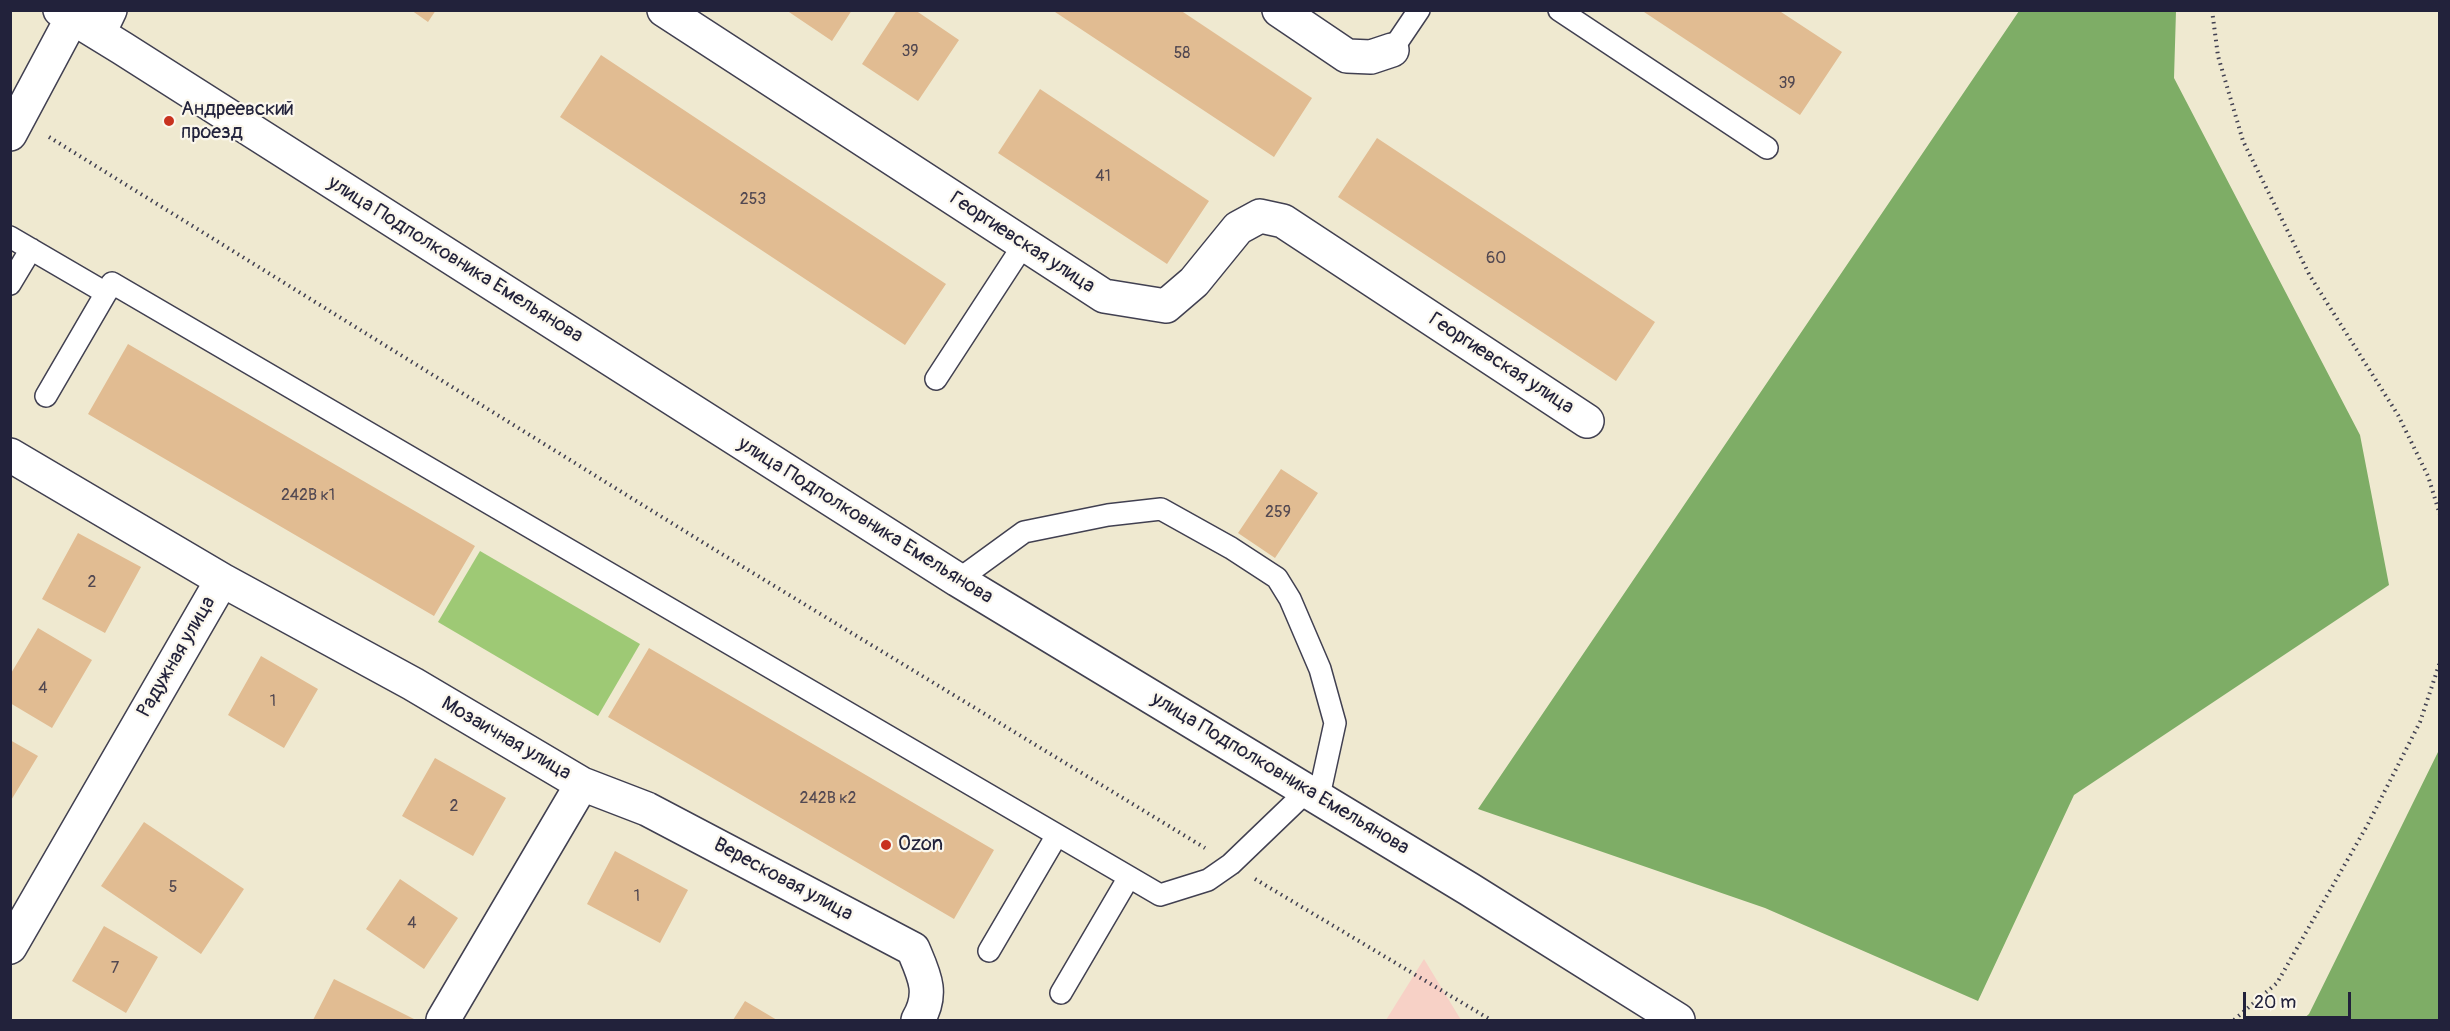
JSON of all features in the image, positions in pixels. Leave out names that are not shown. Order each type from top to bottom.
[{"type":"street","name":"Георгиевская улица","points":[[664,10],[1104,296],[1166,306],[1194,282],[1238,228],[1260,216],[1283,221],[1587,421]]},
{"type":"street","points":[[1279,10],[1347,56],[1371,57],[1392,50]]},
{"type":"street","points":[[15,127],[85,18]]},
{"type":"street","name":"улица Подполковника Емельянова","points":[[85,18],[958,580],[1313,793],[1678,1020]]},
{"type":"street","name":"Радужная улица","points":[[10,455],[222,580],[10,947]]},
{"type":"street","name":"Мозаичная улица","points":[[222,580],[413,684],[582,784],[443,1020]]},
{"type":"street","name":"Вересковая улица","points":[[582,784],[647,809],[913,949],[927,982],[926,1008],[918,1020]]},
{"type":"lane","points":[[1392,50],[1419,10]]},
{"type":"lane","points":[[1559,10],[1767,148]]},
{"type":"lane","points":[[10,237],[106,293]]},
{"type":"lane","points":[[936,379],[1024,244]]},
{"type":"lane","points":[[10,284],[31,249]]},
{"type":"lane","points":[[46,396],[112,283],[1160,895],[1209,880],[1231,864],[1313,793],[1335,723],[1320,669],[1290,599],[1277,578],[1232,548],[1161,510],[1108,515],[1024,532],[958,580]]},
{"type":"lane","points":[[989,951],[1057,835]]},
{"type":"lane","points":[[1061,993],[1129,877]]},
{"type":"path","points":[[2212,10],[2218,56],[2243,141],[2310,276],[2398,415],[2428,476],[2439,515]]},
{"type":"path","points":[[15,127],[1491,1020]]},
{"type":"path","points":[[2234,1020],[2277,983],[2367,824],[2420,722],[2439,662]]},
{"type":"shaded area","points":[[1424,959],[1461,1020],[1386,1020]]},
{"type":"green space","points":[[2019,11],[2176,11],[2174,78],[2360,435],[2389,585],[2074,795],[1978,1001],[1765,908],[1478,809]]},
{"type":"green space","points":[[480,551],[640,644],[598,716],[438,622]]},
{"type":"green space","points":[[2439,750],[2439,1020],[2302,1020],[2309,1014]]},
{"type":"building","points":[[411,10],[436,10],[428,22]]},
{"type":"building","points":[[786,10],[852,10],[832,41]]},
{"type":"building","points":[[897,10],[915,10],[959,40],[918,101],[862,64]]},
{"type":"building","points":[[1052,10],[1180,10],[1312,98],[1274,157]]},
{"type":"building","points":[[1641,10],[1778,10],[1842,52],[1800,115]]},
{"type":"building","points":[[601,55],[946,284],[905,345],[560,117]]},
{"type":"building","points":[[1040,89],[1209,201],[1167,264],[998,153]]},
{"type":"building","points":[[1377,138],[1655,322],[1616,381],[1338,197]]},
{"type":"building","points":[[128,344],[475,546],[434,616],[88,414]]},
{"type":"building","points":[[1281,469],[1318,493],[1275,558],[1238,533]]},
{"type":"building","points":[[78,533],[141,567],[105,633],[42,599]]},
{"type":"building","points":[[38,628],[92,660],[52,728],[10,703],[10,675]]},
{"type":"building","points":[[649,648],[994,850],[954,919],[608,717]]},
{"type":"building","points":[[261,656],[318,689],[284,748],[228,715]]},
{"type":"building","points":[[10,740],[38,756],[10,802]]},
{"type":"building","points":[[435,758],[506,798],[473,856],[402,816]]},
{"type":"building","points":[[144,822],[244,889],[201,954],[101,886]]},
{"type":"building","points":[[615,851],[688,890],[660,943],[587,904]]},
{"type":"building","points":[[400,879],[458,918],[424,969],[366,929]]},
{"type":"building","points":[[104,926],[158,957],[126,1013],[72,981]]},
{"type":"building","points":[[334,979],[416,1020],[313,1020]]},
{"type":"building","points":[[745,1001],[777,1020],[733,1020]]},
{"type":"place","name":"Андреевский проезд","points":[[169,121]]},
{"type":"place","name":"Ozon","points":[[886,845]]}]
